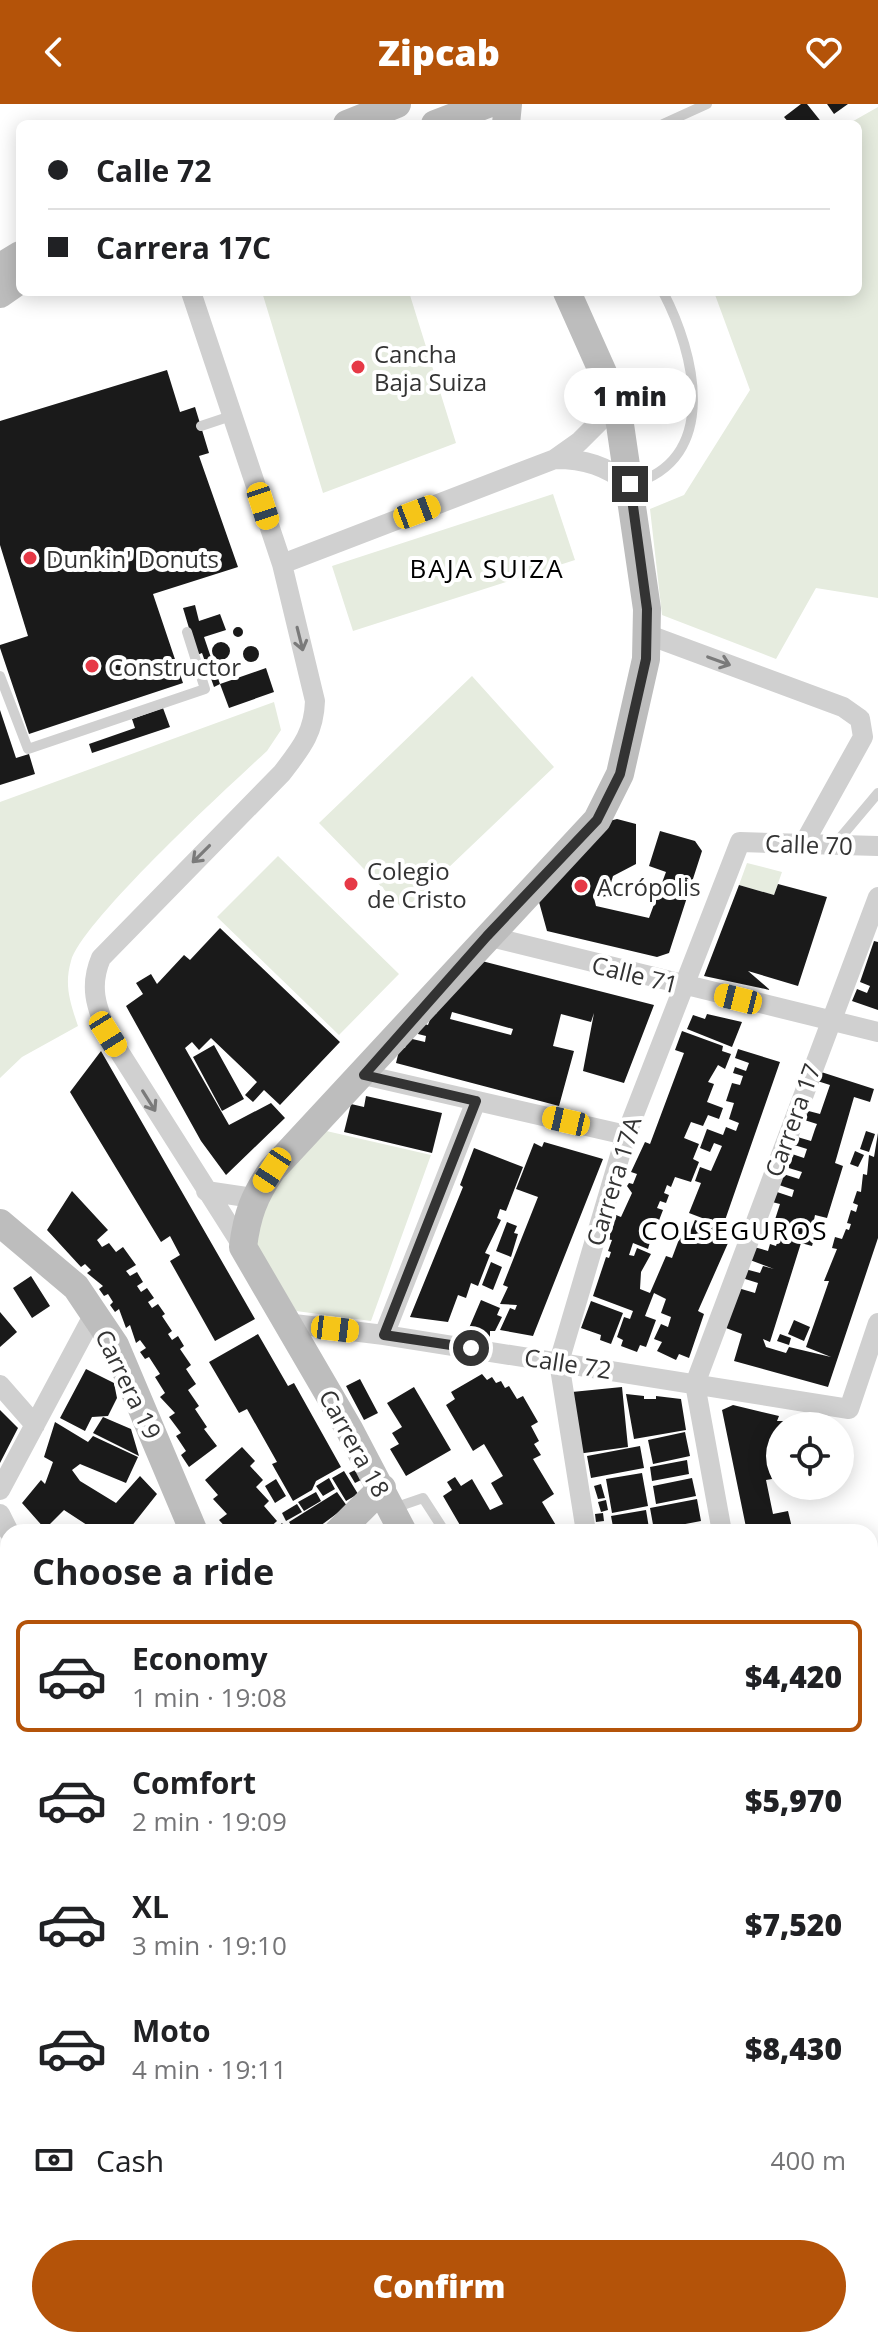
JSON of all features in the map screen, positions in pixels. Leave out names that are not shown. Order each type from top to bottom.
[{"type":"street","points":[[357,120],[397,104]]},
{"type":"street","points":[[446,120],[488,104]]},
{"type":"street","name":"Carrera 18","points":[[192,296],[282,564],[315,701],[309,739],[282,773],[101,958],[93,975],[94,998],[108,1034],[243,1247],[392,1510]]},
{"type":"street","points":[[243,1247],[253,1198],[272,1170],[364,1075],[487,936],[597,820],[620,774],[646,659],[647,609],[617,404],[569,296]]},
{"type":"street","points":[[282,564],[555,459],[579,442],[617,404]]},
{"type":"street","points":[[555,459],[582,459],[608,468],[630,484]]},
{"type":"street","points":[[646,634],[843,707],[860,719],[863,737],[803,845]]},
{"type":"street","name":"Calle 70","points":[[740,842],[878,846]]},
{"type":"street","name":"Carrera 17A","points":[[585,1524],[559,1362],[626,1135],[740,842]]},
{"type":"street","name":"Carrera 17","points":[[695,1384],[828,1022],[878,897]]},
{"type":"street","name":"Calle 71","points":[[487,936],[878,1032]]},
{"type":"street","points":[[364,1075],[626,1135]]},
{"type":"street","points":[[384,1335],[476,1101]]},
{"type":"street","points":[[206,1191],[253,1198]]},
{"type":"street","name":"Carrera 19","points":[[2,1227],[76,1287],[94,1314],[121,1359],[191,1524]]},
{"type":"street","points":[[0,1490],[94,1314]]},
{"type":"street","name":"Calle 72","points":[[286,1323],[384,1335],[849,1409],[878,1323]]},
{"type":"street","points":[[695,1384],[721,1524]]},
{"type":"street","points":[[0,1385],[35,1425]]},
{"type":"street","points":[[358,1524],[392,1510]]},
{"type":"lane","points":[[672,120],[707,104]]},
{"type":"lane","points":[[630,484],[649,479],[668,468],[682,447],[692,412],[694,385],[689,355],[665,296]]},
{"type":"lane","points":[[201,426],[234,415]]},
{"type":"lane","points":[[0,676],[28,749],[205,689],[187,632]]},
{"type":"lane","points":[[833,846],[878,793]]},
{"type":"lane","points":[[392,1510],[423,1498],[440,1524]]},
{"type":"shaded area","points":[[878,107],[878,598],[816,588],[776,659],[662,615],[650,509],[684,495],[750,390],[715,296],[862,296],[862,120],[855,120]]},
{"type":"shaded area","name":"Cancha Baja Suiza","points":[[263,296],[410,296],[456,443],[323,493]]},
{"type":"shaded area","points":[[553,494],[575,560],[353,631],[332,566]]},
{"type":"shaded area","points":[[472,676],[554,767],[404,910],[319,823]]},
{"type":"shaded area","points":[[274,702],[281,730],[267,751],[159,854],[81,942],[71,961],[68,978],[70,1001],[78,1026],[22,1057],[0,1078],[0,802]]},
{"type":"shaded area","points":[[278,856],[399,974],[339,1035],[217,917]]},
{"type":"shaded area","points":[[747,863],[782,872],[774,895],[739,885]]},
{"type":"shaded area","points":[[322,1130],[431,1155],[371,1321],[296,1311],[255,1242],[259,1207]]},
{"type":"building","points":[[801,104],[807,104],[820,120],[787,120],[784,117]]},
{"type":"building","points":[[827,104],[848,104],[834,114]]},
{"type":"building","points":[[167,370],[180,412],[195,407],[209,453],[199,456],[238,567],[153,594],[183,683],[29,734],[0,648],[0,645],[28,636],[0,545],[0,421]]},
{"type":"building","points":[[195,605],[199,621],[220,614],[226,630],[204,637],[220,684],[214,687],[202,653],[197,655],[183,608]]},
{"type":"building","points":[[238,627],[243,632],[238,637],[233,632]]},
{"type":"building","points":[[221,642],[230,651],[221,660],[212,651]]},
{"type":"building","points":[[248,646],[254,646],[259,654],[257,660],[248,662],[243,657],[243,651]]},
{"type":"building","points":[[266,668],[274,692],[229,708],[220,684]]},
{"type":"building","points":[[163,708],[170,727],[92,753],[89,744],[135,728],[132,719]]},
{"type":"building","points":[[0,710],[16,758],[29,754],[35,774],[0,785]]},
{"type":"building","name":"Acrópolis","points":[[617,819],[636,824],[636,864],[613,876],[607,896],[594,898],[596,906],[649,918],[666,872],[649,866],[660,831],[695,841],[702,851],[669,953],[657,957],[547,931],[539,902],[605,822]]},
{"type":"building","points":[[778,884],[827,897],[798,986],[748,971],[770,990],[704,976],[739,885],[774,895]]},
{"type":"building","points":[[220,928],[340,1042],[280,1105],[264,1090],[253,1102],[245,1095],[257,1082],[211,1038],[199,1050],[192,1042],[185,1048],[229,1125],[271,1103],[285,1118],[226,1175],[201,1141],[126,1006],[143,994],[136,983],[151,974],[157,984],[184,955],[190,960]]},
{"type":"building","points":[[874,941],[878,942],[878,1010],[852,1001],[857,989],[867,993],[870,986],[860,982]]},
{"type":"building","points":[[478,960],[654,1005],[624,1083],[583,1071],[594,1013],[591,1022],[561,1014],[553,1046],[574,1051],[559,1106],[396,1063],[400,1047],[405,1048],[408,1038],[425,1042],[426,1036],[418,1034],[421,1023],[428,1025],[439,1005]],"holes":[[[452,1012],[513,1029],[511,1035],[450,1019]]]},
{"type":"building","points":[[707,1014],[742,1022],[732,1047],[687,1029],[693,1015],[705,1019]]},
{"type":"building","points":[[682,1031],[723,1046],[722,1051],[731,1054],[725,1069],[718,1065],[708,1082],[714,1084],[707,1102],[723,1108],[719,1119],[708,1115],[703,1126],[691,1122],[684,1138],[699,1144],[693,1159],[699,1162],[691,1182],[675,1177],[671,1187],[667,1185],[664,1193],[669,1195],[666,1203],[660,1201],[657,1208],[663,1210],[658,1223],[652,1221],[645,1240],[650,1242],[648,1249],[633,1243],[629,1255],[634,1256],[637,1248],[651,1254],[641,1272],[640,1289],[650,1293],[666,1256],[672,1258],[681,1234],[688,1237],[695,1220],[732,1234],[698,1311],[704,1314],[689,1358],[679,1354],[676,1360],[657,1351],[662,1342],[654,1339],[661,1324],[668,1327],[671,1317],[661,1313],[666,1299],[654,1293],[645,1316],[656,1320],[646,1347],[640,1345],[637,1352],[621,1346],[623,1340],[617,1337],[624,1317],[630,1319],[633,1311],[593,1296],[606,1257],[609,1258],[611,1252],[608,1251],[612,1240],[607,1239],[616,1215],[621,1217],[632,1193],[627,1186],[633,1184],[637,1174],[631,1172],[645,1142],[650,1144],[684,1053],[675,1050]]},
{"type":"building","points":[[214,1045],[244,1099],[222,1111],[193,1057]]},
{"type":"building","points":[[738,1049],[780,1062],[723,1226],[689,1213],[701,1183],[695,1181],[700,1167],[711,1171],[722,1146],[714,1143],[710,1152],[700,1148],[707,1129],[723,1135],[726,1127],[736,1131],[739,1123],[729,1119],[734,1103],[726,1101],[732,1083],[740,1085],[743,1076],[733,1073],[735,1067],[746,1071],[749,1063],[735,1058]]},
{"type":"building","points":[[101,1051],[255,1319],[215,1341],[170,1261],[180,1255],[170,1236],[161,1242],[70,1092]]},
{"type":"building","points":[[815,1070],[874,1089],[870,1102],[854,1097],[835,1163],[843,1166],[827,1218],[815,1215],[814,1220],[819,1221],[812,1246],[801,1243],[770,1342],[763,1339],[766,1347],[786,1353],[789,1347],[831,1357],[806,1347],[829,1281],[824,1281],[837,1249],[832,1248],[835,1237],[842,1239],[846,1229],[849,1230],[851,1224],[847,1223],[851,1210],[856,1212],[858,1205],[853,1203],[857,1191],[861,1192],[863,1174],[867,1175],[869,1155],[874,1157],[878,1133],[878,1238],[828,1387],[734,1361],[742,1334],[726,1328],[738,1288],[755,1293],[758,1283],[742,1278],[745,1269],[760,1273],[763,1266],[774,1269],[750,1260],[754,1247],[768,1251],[770,1244],[776,1246],[779,1237],[770,1235],[780,1204],[768,1201],[771,1190],[792,1197],[794,1190],[776,1184],[780,1173],[799,1179],[802,1172],[782,1166],[786,1152],[804,1158],[807,1149],[791,1144],[794,1136],[811,1141],[817,1124],[798,1118],[801,1109],[820,1114],[830,1085],[811,1079]]},
{"type":"building","points":[[366,1096],[442,1113],[432,1153],[344,1132],[351,1104],[364,1107]]},
{"type":"building","points":[[866,1131],[875,1134],[869,1152],[860,1149]]},
{"type":"building","points":[[544,1142],[603,1159],[533,1336],[500,1330],[510,1308],[515,1310],[517,1305],[500,1304],[508,1287],[503,1285],[538,1197],[516,1189],[534,1143],[542,1147]]},
{"type":"building","points":[[474,1148],[523,1167],[506,1211],[500,1209],[497,1218],[501,1220],[485,1253],[490,1255],[478,1286],[471,1283],[466,1298],[458,1295],[448,1322],[410,1317],[463,1187],[460,1185]]},
{"type":"building","points":[[855,1151],[864,1155],[858,1167],[850,1164]]},
{"type":"building","points":[[72,1191],[108,1230],[97,1240],[102,1247],[109,1243],[116,1252],[123,1247],[136,1265],[126,1271],[130,1276],[137,1272],[143,1282],[137,1286],[141,1292],[147,1288],[154,1298],[148,1302],[152,1308],[158,1304],[165,1314],[162,1316],[172,1331],[168,1334],[172,1340],[178,1336],[184,1346],[180,1349],[191,1365],[186,1369],[196,1384],[188,1390],[199,1406],[195,1409],[207,1427],[204,1429],[217,1446],[189,1467],[181,1455],[186,1451],[176,1436],[181,1433],[169,1417],[175,1413],[160,1397],[165,1393],[155,1377],[160,1374],[149,1357],[145,1359],[140,1352],[146,1348],[140,1340],[136,1343],[130,1325],[126,1328],[119,1309],[115,1312],[108,1294],[104,1296],[99,1289],[103,1286],[87,1273],[91,1270],[85,1264],[81,1267],[47,1230]]},
{"type":"building","points":[[507,1222],[517,1226],[514,1233],[518,1234],[511,1257],[496,1251]]},
{"type":"building","points":[[491,1262],[502,1267],[493,1290],[482,1285]]},
{"type":"building","points":[[31,1276],[50,1306],[32,1318],[13,1288]]},
{"type":"building","points":[[481,1300],[500,1308],[497,1315],[502,1317],[495,1331],[490,1331],[490,1340],[475,1338],[476,1329],[469,1328]]},
{"type":"building","points":[[591,1301],[623,1313],[611,1344],[600,1340],[601,1335],[581,1328]]},
{"type":"building","points":[[0,1312],[17,1332],[0,1347]]},
{"type":"building","points":[[794,1320],[810,1327],[804,1341],[788,1334]]},
{"type":"building","points":[[258,1334],[288,1386],[294,1383],[341,1467],[316,1481],[312,1490],[293,1501],[272,1464],[277,1462],[247,1409],[239,1413],[209,1362]]},
{"type":"building","points":[[780,1334],[791,1338],[789,1345],[777,1341]]},
{"type":"building","points":[[86,1369],[114,1383],[117,1398],[108,1416],[92,1417],[85,1431],[60,1418]]},
{"type":"building","points":[[482,1374],[487,1380],[492,1377],[496,1383],[501,1381],[505,1388],[509,1386],[517,1399],[523,1396],[538,1422],[531,1426],[539,1441],[534,1444],[541,1455],[533,1459],[554,1494],[542,1502],[555,1524],[459,1524],[443,1496],[452,1490],[447,1482],[455,1477],[461,1486],[472,1479],[490,1510],[503,1504],[491,1483],[503,1476],[484,1444],[473,1451],[446,1405],[455,1399],[451,1392]]},
{"type":"building","points":[[360,1379],[378,1413],[364,1420],[346,1386]]},
{"type":"building","points":[[414,1387],[451,1450],[406,1476],[390,1449],[399,1444],[392,1433],[402,1427],[387,1403]]},
{"type":"building","points":[[622,1387],[628,1447],[577,1454],[572,1392]]},
{"type":"building","points":[[626,1394],[644,1396],[644,1399],[656,1399],[656,1396],[681,1399],[686,1430],[634,1439]]},
{"type":"building","points":[[733,1405],[766,1413],[766,1500],[770,1500],[773,1514],[788,1511],[791,1524],[745,1524],[722,1410]]},
{"type":"building","points":[[0,1410],[18,1428],[0,1463]]},
{"type":"building","points":[[103,1417],[131,1429],[139,1456],[93,1433]]},
{"type":"building","points":[[55,1422],[88,1442],[93,1436],[138,1457],[126,1483],[80,1464],[72,1470],[80,1481],[116,1503],[140,1476],[157,1494],[133,1524],[85,1524],[64,1510],[50,1524],[41,1524],[22,1503],[41,1480],[45,1484],[53,1462],[44,1457]]},
{"type":"building","points":[[685,1432],[690,1456],[653,1464],[648,1440]]},
{"type":"building","points":[[640,1446],[644,1468],[591,1478],[587,1456]]},
{"type":"building","points":[[242,1447],[255,1461],[250,1466],[263,1480],[256,1487],[269,1501],[264,1506],[277,1521],[274,1524],[223,1524],[219,1520],[227,1514],[213,1499],[218,1495],[205,1480]]},
{"type":"building","points":[[687,1460],[689,1474],[652,1481],[650,1467]]},
{"type":"building","points":[[363,1466],[369,1476],[355,1483],[349,1473]]},
{"type":"building","points":[[344,1471],[358,1494],[346,1501],[332,1478]]},
{"type":"building","points":[[642,1473],[648,1506],[612,1513],[606,1479]]},
{"type":"building","points":[[329,1478],[335,1489],[323,1496],[316,1486]]},
{"type":"building","points":[[692,1478],[696,1496],[656,1504],[653,1486]]},
{"type":"building","points":[[276,1479],[286,1496],[275,1503],[265,1486]]},
{"type":"building","points":[[601,1484],[605,1498],[598,1499],[594,1486]]},
{"type":"building","points":[[316,1492],[321,1501],[304,1511],[298,1502]]},
{"type":"building","points":[[337,1492],[347,1506],[323,1524],[289,1522]]},
{"type":"building","points":[[697,1499],[701,1521],[653,1524],[650,1508]]},
{"type":"building","points":[[606,1500],[608,1510],[601,1512],[598,1502]]},
{"type":"building","points":[[297,1504],[302,1512],[286,1521],[282,1513]]},
{"type":"building","points":[[646,1510],[648,1524],[612,1524],[611,1516]]},
{"type":"building","points":[[603,1513],[604,1521],[596,1522],[595,1514]]},
{"type":"place","name":"Cancha Baja Suiza","points":[[358,367]]},
{"type":"place","name":"Dunkin' Donuts","points":[[30,558]]},
{"type":"place","name":"Constructor","points":[[92,666]]},
{"type":"place","name":"Colegio de Cristo","points":[[351,884]]},
{"type":"place","name":"Acrópolis","points":[[581,886]]},
{"type":"district","name":"BAJA SUIZA","points":[[487,568]]},
{"type":"district","name":"COLSEGUROS","points":[[735,1230]]},
{"type":"route","points":[[471,1348],[384,1335],[476,1101],[364,1075],[487,936],[597,820],[620,774],[646,659],[647,609],[630,484]]}]
